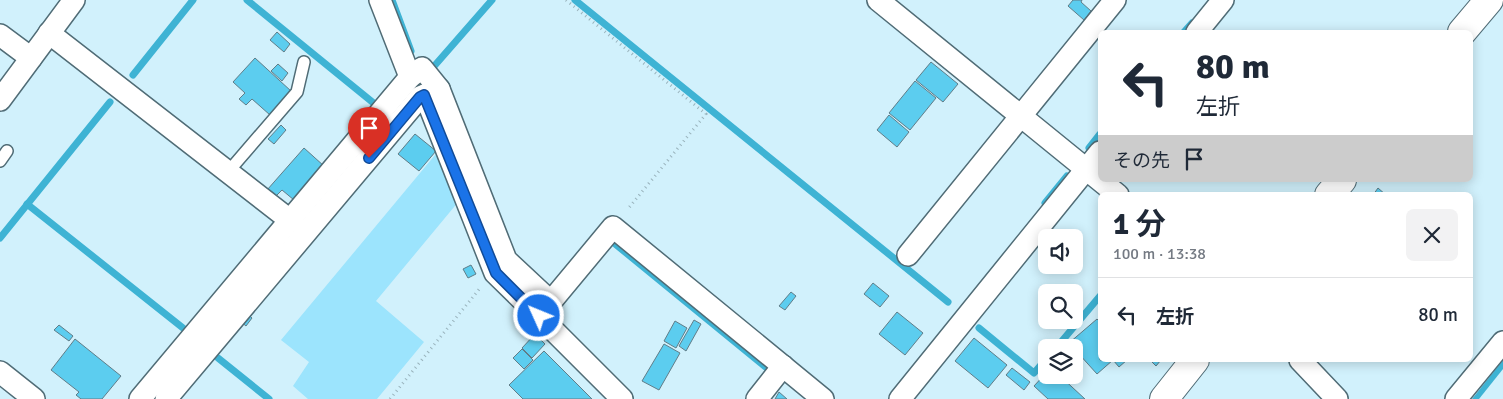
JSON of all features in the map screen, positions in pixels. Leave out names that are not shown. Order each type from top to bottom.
[{"type":"main road","points":[[1464,30],[1489,0]]},
{"type":"main road","points":[[1332,192],[1340,182]]},
{"type":"main road","points":[[1164,399],[1193,362]]},
{"type":"street","points":[[0,100],[74,0]]},
{"type":"street","points":[[380,0],[410,78]]},
{"type":"street","points":[[878,0],[1098,178]]},
{"type":"street","points":[[908,255],[1115,0]]},
{"type":"street","points":[[1198,30],[1223,0]]},
{"type":"street","points":[[49,34],[291,221]]},
{"type":"street","points":[[0,35],[31,58]]},
{"type":"street","points":[[140,399],[410,78],[422,68],[500,265],[545,309],[622,399]]},
{"type":"street","points":[[166,399],[420,97],[432,92]]},
{"type":"street","points":[[900,399],[1098,155]]},
{"type":"street","points":[[1102,182],[1114,192]]},
{"type":"street","points":[[545,309],[613,227],[823,399]]},
{"type":"street","points":[[1456,399],[1503,342]]},
{"type":"street","points":[[1302,362],[1338,399]]},
{"type":"street","points":[[757,399],[783,366]]},
{"type":"street","points":[[0,372],[34,399]]},
{"type":"lane","points":[[228,172],[296,92],[304,62]]},
{"type":"lane","points":[[0,161],[7,151]]},
{"type":"path","points":[[566,0],[706,114],[613,227]]},
{"type":"path","points":[[390,399],[500,265]]},
{"type":"shaded area","points":[[440,149],[459,201],[376,301],[424,342],[377,399],[308,399],[293,386],[309,362],[281,340]]},
{"type":"shaded area","points":[[1503,360],[1503,369],[1479,399],[1472,399]]},
{"type":"building","points":[[1073,0],[1082,0],[1081,2],[1091,11],[1084,20],[1068,6]]},
{"type":"building","points":[[277,32],[290,44],[284,52],[270,40]]},
{"type":"building","points":[[255,58],[291,91],[270,115],[252,99],[246,105],[239,99],[245,93],[233,82]]},
{"type":"building","points":[[931,62],[958,84],[943,102],[916,80]]},
{"type":"building","points":[[278,64],[288,73],[282,81],[271,71]]},
{"type":"building","points":[[915,81],[936,98],[910,130],[889,113]]},
{"type":"building","points":[[889,115],[909,132],[897,147],[877,130]]},
{"type":"building","points":[[281,125],[286,130],[274,144],[268,139]]},
{"type":"building","points":[[415,134],[436,151],[419,171],[398,154]]},
{"type":"building","points":[[304,148],[324,166],[294,200],[282,190],[275,197],[267,190]]},
{"type":"building","points":[[471,265],[476,274],[468,278],[463,269]]},
{"type":"building","points":[[873,283],[889,296],[880,307],[864,294]]},
{"type":"building","points":[[791,292],[796,296],[785,310],[779,306]]},
{"type":"building","points":[[897,312],[923,333],[905,355],[879,334]]},
{"type":"building","points":[[247,313],[252,318],[246,326],[240,321]]},
{"type":"building","points":[[1097,319],[1098,362],[1111,362],[1097,374],[1083,358],[1083,339],[1074,339]]},
{"type":"building","points":[[694,320],[701,324],[686,351],[679,346]]},
{"type":"building","points":[[675,321],[687,328],[676,348],[664,341]]},
{"type":"building","points":[[59,325],[73,336],[69,341],[54,330]]},
{"type":"building","points":[[535,334],[545,344],[532,358],[522,348]]},
{"type":"building","points":[[974,338],[1007,365],[988,388],[955,361]]},
{"type":"building","points":[[75,339],[121,376],[102,399],[81,399],[76,395],[79,392],[51,370]]},
{"type":"building","points":[[664,344],[680,353],[659,390],[642,381]]},
{"type":"building","points":[[522,349],[533,360],[524,369],[513,358]]},
{"type":"building","points":[[544,351],[592,399],[523,399],[509,385]]},
{"type":"building","points":[[1115,362],[1125,362],[1119,367]]},
{"type":"building","points":[[1012,368],[1030,382],[1024,390],[1006,375]]},
{"type":"building","points":[[1038,382],[1038,384],[1069,384],[1085,399],[1048,399],[1034,386]]},
{"type":"building","points":[[779,392],[787,399],[775,399]]},
{"type":"waterway","points":[[133,75],[193,0]]},
{"type":"waterway","points":[[247,0],[376,105]]},
{"type":"waterway","points":[[392,0],[411,51]]},
{"type":"waterway","points":[[429,72],[492,0]]},
{"type":"waterway","points":[[575,0],[948,302]]},
{"type":"waterway","points":[[1186,30],[1192,23]]},
{"type":"waterway","points":[[0,238],[110,102]]},
{"type":"waterway","points":[[1089,148],[1098,137]]},
{"type":"waterway","points":[[1045,203],[1067,176]]},
{"type":"waterway","points":[[27,204],[183,328]]},
{"type":"waterway","points":[[614,243],[768,369]]},
{"type":"waterway","points":[[1064,339],[1098,298]]},
{"type":"waterway","points":[[979,328],[1034,373],[1038,368]]},
{"type":"waterway","points":[[218,358],[269,399]]},
{"type":"route","points":[[369,158],[420,97],[424,95],[496,273],[539,316]]}]
